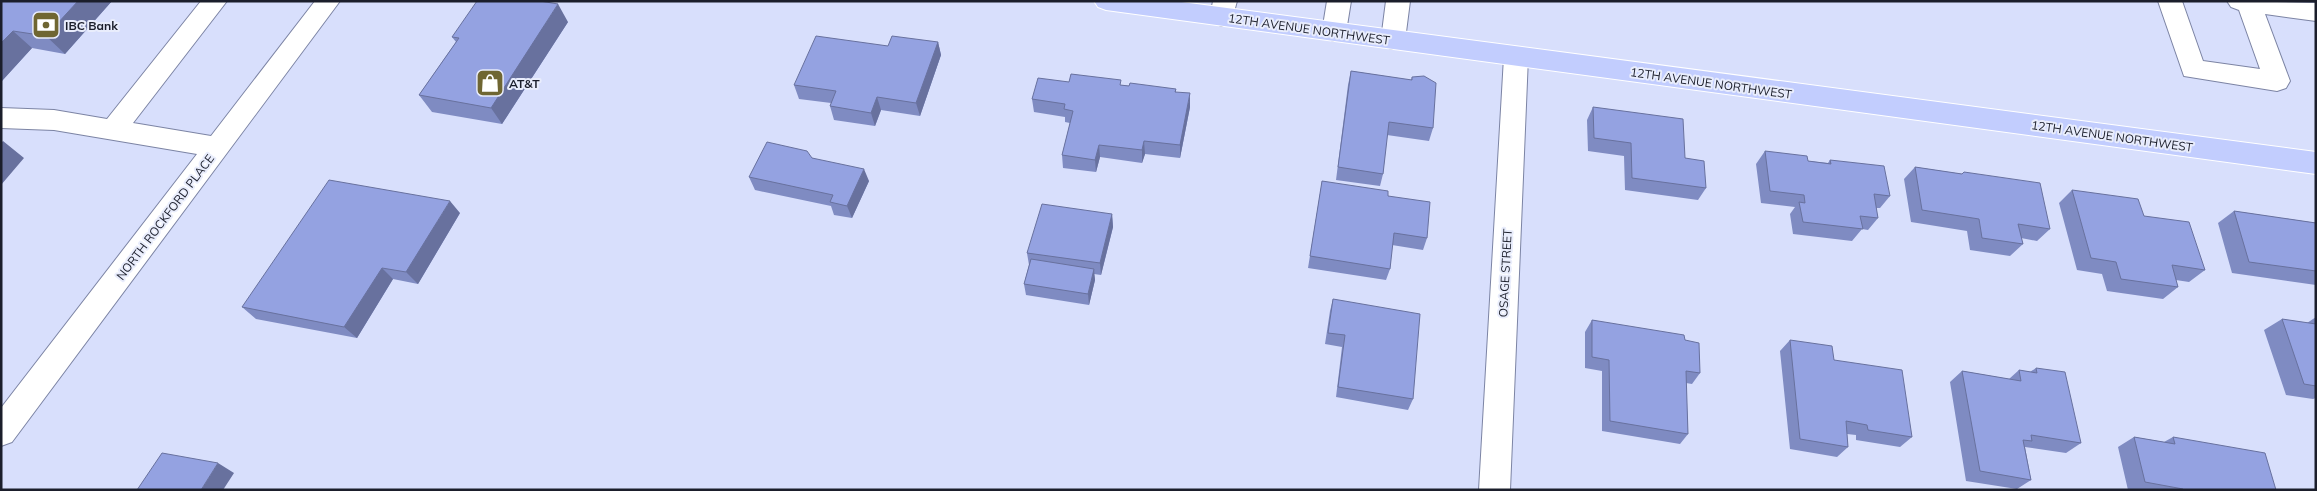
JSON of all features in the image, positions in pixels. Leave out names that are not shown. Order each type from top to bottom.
[{"type":"main road","name":"12TH AVENUE NORTHWEST","points":[[1106,1],[1224,9],[1334,32],[2316,163]]},
{"type":"street","points":[[113,130],[215,1]]},
{"type":"street","name":"NORTH ROCKFORD PLACE","points":[[1,432],[328,1]]},
{"type":"street","points":[[1334,32],[1339,1]]},
{"type":"street","points":[[1393,40],[1398,1]]},
{"type":"street","points":[[2170,1],[2193,69],[2276,81],[2244,2],[2316,12]]},
{"type":"street","name":"OSAGE STREET","points":[[1494,490],[1516,57]]},
{"type":"street","points":[[1,118],[54,120],[218,147]]},
{"type":"building","points":[[1,1],[78,1],[46,36],[13,31],[1,43]]},
{"type":"building","name":"AT&T","points":[[477,1],[540,1],[558,4],[491,108],[419,95],[459,38],[452,37]]},
{"type":"building","points":[[816,36],[888,46],[892,36],[938,42],[916,103],[877,97],[871,113],[830,106],[836,91],[794,85]]},
{"type":"building","points":[[1351,71],[1412,80],[1412,77],[1424,76],[1436,83],[1433,128],[1389,122],[1383,174],[1338,167]]},
{"type":"building","points":[[1071,74],[1121,80],[1120,85],[1129,86],[1130,83],[1176,89],[1175,92],[1190,93],[1180,145],[1144,141],[1142,150],[1099,145],[1095,160],[1062,155],[1073,111],[1064,109],[1065,104],[1032,99],[1038,78],[1069,82]]},
{"type":"building","points":[[1593,107],[1683,119],[1685,158],[1704,161],[1706,188],[1632,178],[1631,143],[1594,138]]},
{"type":"building","points":[[767,142],[807,151],[812,158],[864,169],[847,206],[830,202],[833,195],[749,177]]},
{"type":"building","points":[[1765,151],[1807,156],[1808,161],[1831,164],[1830,160],[1884,166],[1890,196],[1874,194],[1878,218],[1860,216],[1863,229],[1803,222],[1799,202],[1805,203],[1804,195],[1770,191]]},
{"type":"building","points":[[1915,167],[2040,183],[2050,229],[2018,224],[2023,244],[1982,238],[1979,219],[1922,210]]},
{"type":"building","points":[[329,180],[450,201],[406,272],[382,268],[344,327],[242,307]]},
{"type":"building","points":[[1322,181],[1388,191],[1388,196],[1430,202],[1427,238],[1394,233],[1390,269],[1310,256]]},
{"type":"building","points":[[2072,190],[2138,199],[2144,216],[2189,222],[2205,270],[2172,265],[2178,287],[2121,279],[2116,262],[2091,258]]},
{"type":"building","points":[[1042,204],[1112,214],[1100,263],[1027,253]]},
{"type":"building","points":[[2234,211],[2316,223],[2316,271],[2249,262]]},
{"type":"building","points":[[1031,259],[1094,269],[1088,294],[1024,284]]},
{"type":"building","points":[[1333,299],[1420,314],[1413,399],[1338,387],[1345,335],[1328,333]]},
{"type":"building","points":[[2282,319],[2316,324],[2316,386],[2304,384]]},
{"type":"building","points":[[1592,320],[1684,335],[1685,340],[1699,343],[1700,373],[1686,371],[1688,434],[1610,421],[1609,360],[1592,357]]},
{"type":"building","points":[[1790,340],[1832,346],[1834,360],[1902,370],[1912,437],[1868,430],[1867,425],[1846,421],[1848,447],[1800,439]]},
{"type":"building","points":[[2036,368],[2065,372],[2081,443],[2031,435],[2032,441],[2023,440],[2031,480],[1980,471],[1962,371],[2021,381],[2019,370],[2037,373]]},
{"type":"building","points":[[2134,437],[2175,444],[2173,437],[2265,453],[2276,490],[2183,490],[2145,482]]},
{"type":"building","points":[[162,453],[218,463],[201,490],[137,490]]},
{"type":"place","name":"IBC Bank","points":[[46,25]]},
{"type":"place","name":"AT&T","points":[[490,83]]}]
